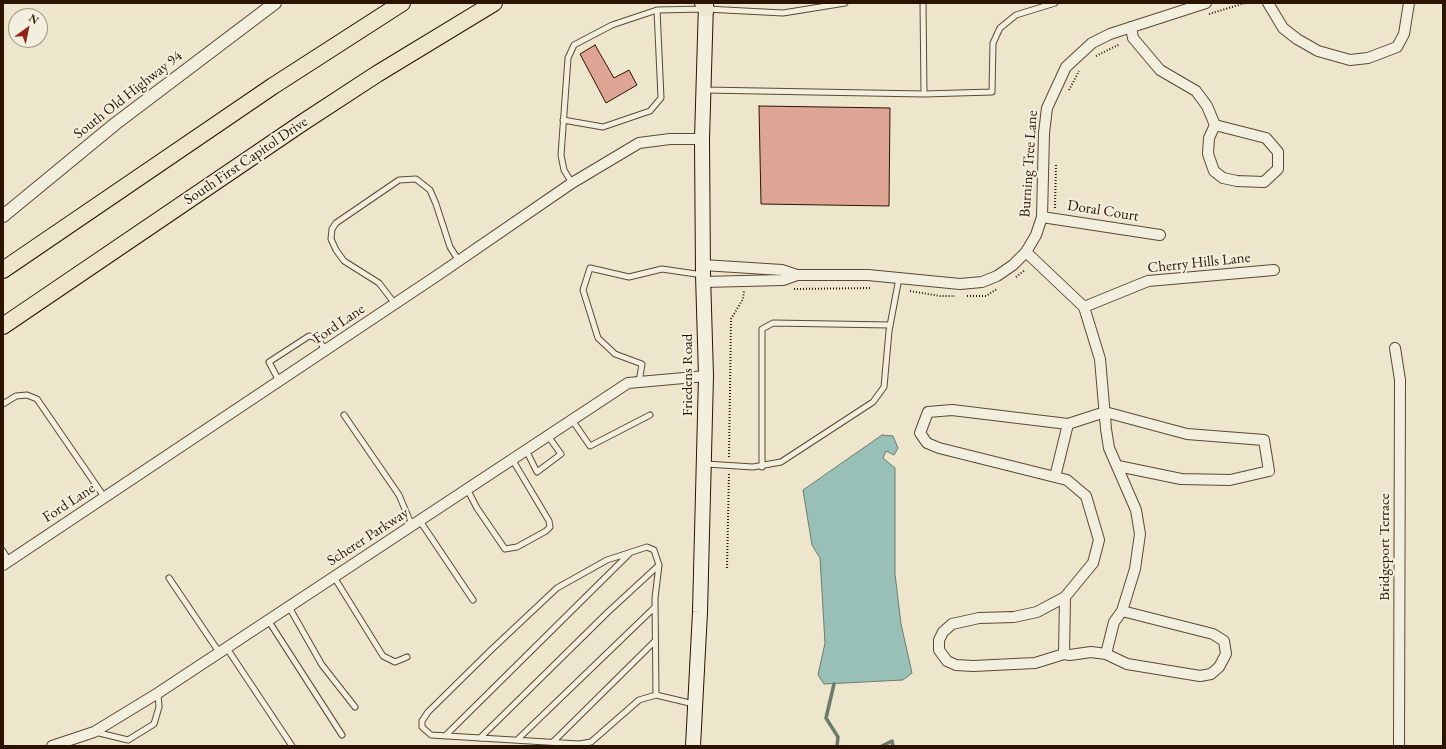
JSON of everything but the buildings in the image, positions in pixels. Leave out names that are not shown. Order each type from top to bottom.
[{"type":"highway","points":[[3,270],[273,86],[402,3]]},
{"type":"highway","name":"South First Capitol Drive","points":[[3,326],[302,123],[377,74],[494,3]]},
{"type":"main road","name":"Friedens Road","points":[[693,746],[706,376],[703,274],[702,139],[705,5]]},
{"type":"street","name":"South Old Highway 94","points":[[3,216],[115,124],[275,3]]},
{"type":"street","name":"Burning Tree Lane","points":[[703,274],[782,270],[797,275],[868,275],[960,284],[982,282],[997,276],[1013,265],[1026,252],[1047,217],[1044,133],[1047,108],[1056,84],[1066,67],[1092,43],[1131,27],[1206,3]]},
{"type":"street","points":[[1268,3],[1283,28],[1297,39],[1318,51],[1350,60],[1368,58],[1397,47],[1404,34],[1409,3]]},
{"type":"street","points":[[1131,27],[1133,38],[1160,70],[1196,91],[1207,106],[1215,125],[1209,138],[1208,154],[1214,171],[1223,178],[1237,181],[1264,182],[1278,170],[1278,152],[1266,138],[1215,125]]},
{"type":"street","name":"Ford Lane","points":[[6,563],[395,305],[572,183],[639,143],[670,139],[702,139]]},
{"type":"street","name":"Doral Court","points":[[1047,217],[1160,235]]},
{"type":"street","points":[[1026,252],[1035,258],[1084,307],[1100,359],[1109,448],[1136,510],[1140,534],[1135,569],[1122,611],[1114,622],[1106,654]]},
{"type":"street","name":"Cherry Hills Lane","points":[[1084,307],[1148,281],[1274,270]]},
{"type":"street","name":"Burning Tree Lane","points":[[703,274],[783,280],[797,275]]},
{"type":"street","name":"Bridgeport Terrace","points":[[1395,348],[1400,380],[1399,746]]},
{"type":"street","name":"Scherer Parkway","points":[[52,746],[94,732],[158,693],[628,383],[706,376]]},
{"type":"street","points":[[1118,466],[1181,479],[1230,480],[1268,471],[1264,440],[1187,434],[1105,412],[1068,424],[952,410],[928,412],[920,433],[927,443],[939,448],[1067,480],[1086,496],[1099,540],[1094,563],[1065,597],[1037,612],[1014,617],[979,618],[952,624],[943,632],[939,640],[939,650],[947,661],[956,665],[973,666],[1035,663],[1064,654],[1070,655],[1091,652],[1106,654],[1127,664],[1200,676],[1211,674],[1219,667],[1226,654],[1224,641],[1213,634],[1122,611]]},
{"type":"street","points":[[1055,477],[1068,424]]},
{"type":"street","points":[[1064,654],[1065,597]]},
{"type":"lane","points":[[572,183],[564,170],[561,155],[568,58],[574,45],[612,25],[657,10],[705,5],[783,13],[822,8],[845,3]]},
{"type":"lane","points":[[922,3],[924,94]]},
{"type":"lane","points":[[704,90],[924,94],[992,92],[993,43],[1000,28],[1016,15],[1055,3]]},
{"type":"lane","points":[[564,120],[603,127],[650,111],[661,98],[657,10]]},
{"type":"lane","points":[[395,305],[379,283],[344,261],[336,250],[331,239],[332,229],[336,222],[399,180],[416,179],[430,190],[450,247],[459,261]]},
{"type":"lane","points":[[639,382],[642,364],[615,354],[598,338],[583,290],[590,268],[629,277],[662,270],[703,274]]},
{"type":"lane","points":[[704,464],[729,464],[762,467],[781,462],[873,402],[884,387],[890,325],[899,278]]},
{"type":"lane","points":[[762,467],[762,329],[773,323],[890,325]]},
{"type":"lane","points":[[280,382],[269,362],[309,336],[314,337],[320,342],[326,351]]},
{"type":"lane","points":[[3,404],[16,396],[27,395],[37,399],[104,498]]},
{"type":"lane","points":[[344,415],[399,495],[416,523],[473,600]]},
{"type":"lane","points":[[572,420],[590,446],[650,415]]},
{"type":"lane","points":[[526,450],[537,472],[561,454],[548,436]]},
{"type":"lane","points":[[467,489],[477,508],[505,549],[517,547],[546,531],[550,526],[549,521],[512,459]]},
{"type":"lane","points":[[656,695],[655,606],[658,565],[654,550],[647,547],[607,560],[557,588],[490,650],[428,712],[422,720],[422,727],[431,735],[579,744],[591,742],[639,700],[656,695],[695,704]]},
{"type":"lane","points":[[3,551],[6,563]]},
{"type":"lane","points":[[445,736],[631,552]]},
{"type":"lane","points":[[480,738],[658,565]]},
{"type":"lane","points":[[334,577],[384,656],[395,662],[407,657]]},
{"type":"lane","points":[[169,578],[292,746]]},
{"type":"lane","points":[[517,740],[655,606]]},
{"type":"lane","points":[[289,607],[322,665],[355,707]]},
{"type":"lane","points":[[268,620],[342,735]]},
{"type":"lane","points":[[553,742],[655,641]]},
{"type":"lane","points":[[94,732],[128,740],[154,724],[159,707],[158,693]]},
{"type":"path","points":[[1208,15],[1245,3]]},
{"type":"path","points":[[1094,58],[1100,53],[1133,38]]},
{"type":"path","points":[[1068,92],[1081,68]]},
{"type":"path","points":[[1047,217],[1055,206],[1056,160]]},
{"type":"path","points":[[1016,278],[1035,258]]},
{"type":"path","points":[[790,289],[876,288]]},
{"type":"path","points":[[963,296],[986,296],[998,288]]},
{"type":"path","points":[[727,568],[731,319],[743,299],[744,290]]},
{"type":"path","points":[[897,290],[940,296],[955,296]]},
{"type":"water","points":[[882,435],[893,436],[898,448],[894,455],[886,451],[883,458],[895,468],[895,574],[901,624],[912,673],[903,680],[824,684],[818,675],[825,643],[820,558],[812,545],[803,490]]},
{"type":"waterway","points":[[834,684],[826,718],[838,737],[837,746]]},
{"type":"waterway","points":[[882,746],[892,741],[893,746]]}]
